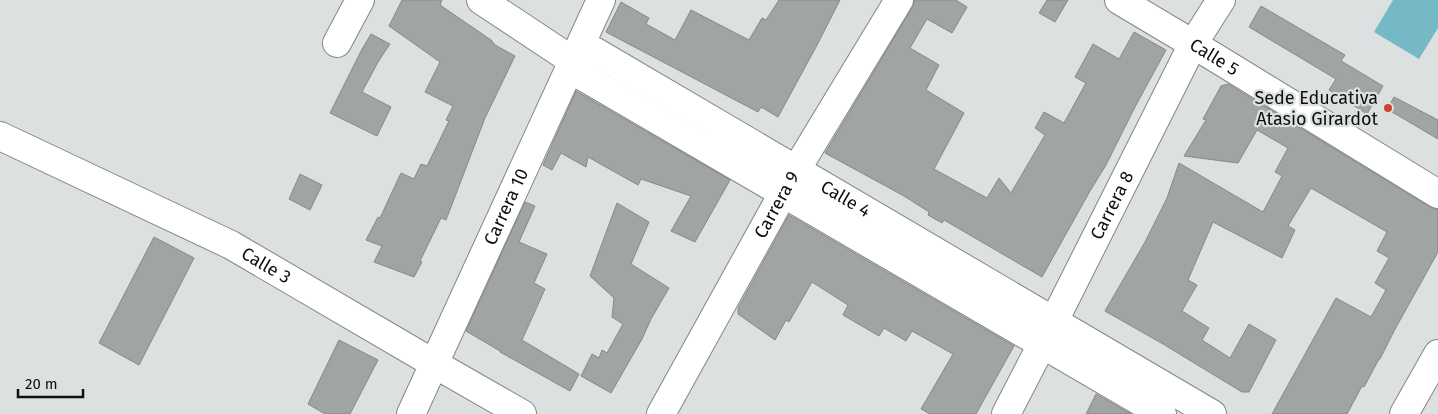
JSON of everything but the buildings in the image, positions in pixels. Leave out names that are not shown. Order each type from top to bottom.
[{"type":"street","points":[[337,44],[360,0]]},
{"type":"street","points":[[481,0],[573,61]]},
{"type":"street","name":"Carrera 10","points":[[411,414],[602,0]]},
{"type":"street","name":"Carrera 9","points":[[660,414],[790,182],[898,0]]},
{"type":"street","name":"Calle 5","points":[[1119,0],[1438,194]]},
{"type":"street","name":"Carrera 8","points":[[1006,414],[1193,44],[1221,0]]},
{"type":"street","name":"Calle 4","points":[[573,61],[594,52],[790,182],[1048,333],[1212,414]]},
{"type":"street","name":"Calle 3","points":[[0,136],[231,245],[522,414]]},
{"type":"street","points":[[1048,333],[1162,414]]},
{"type":"street","points":[[1404,414],[1438,354]]},
{"type":"shaded area","points":[[1393,0],[1438,0],[1438,28],[1419,59],[1374,32]]},
{"type":"place","name":"Sede Educativa Atasio Girardot","points":[[1388,108]]}]
